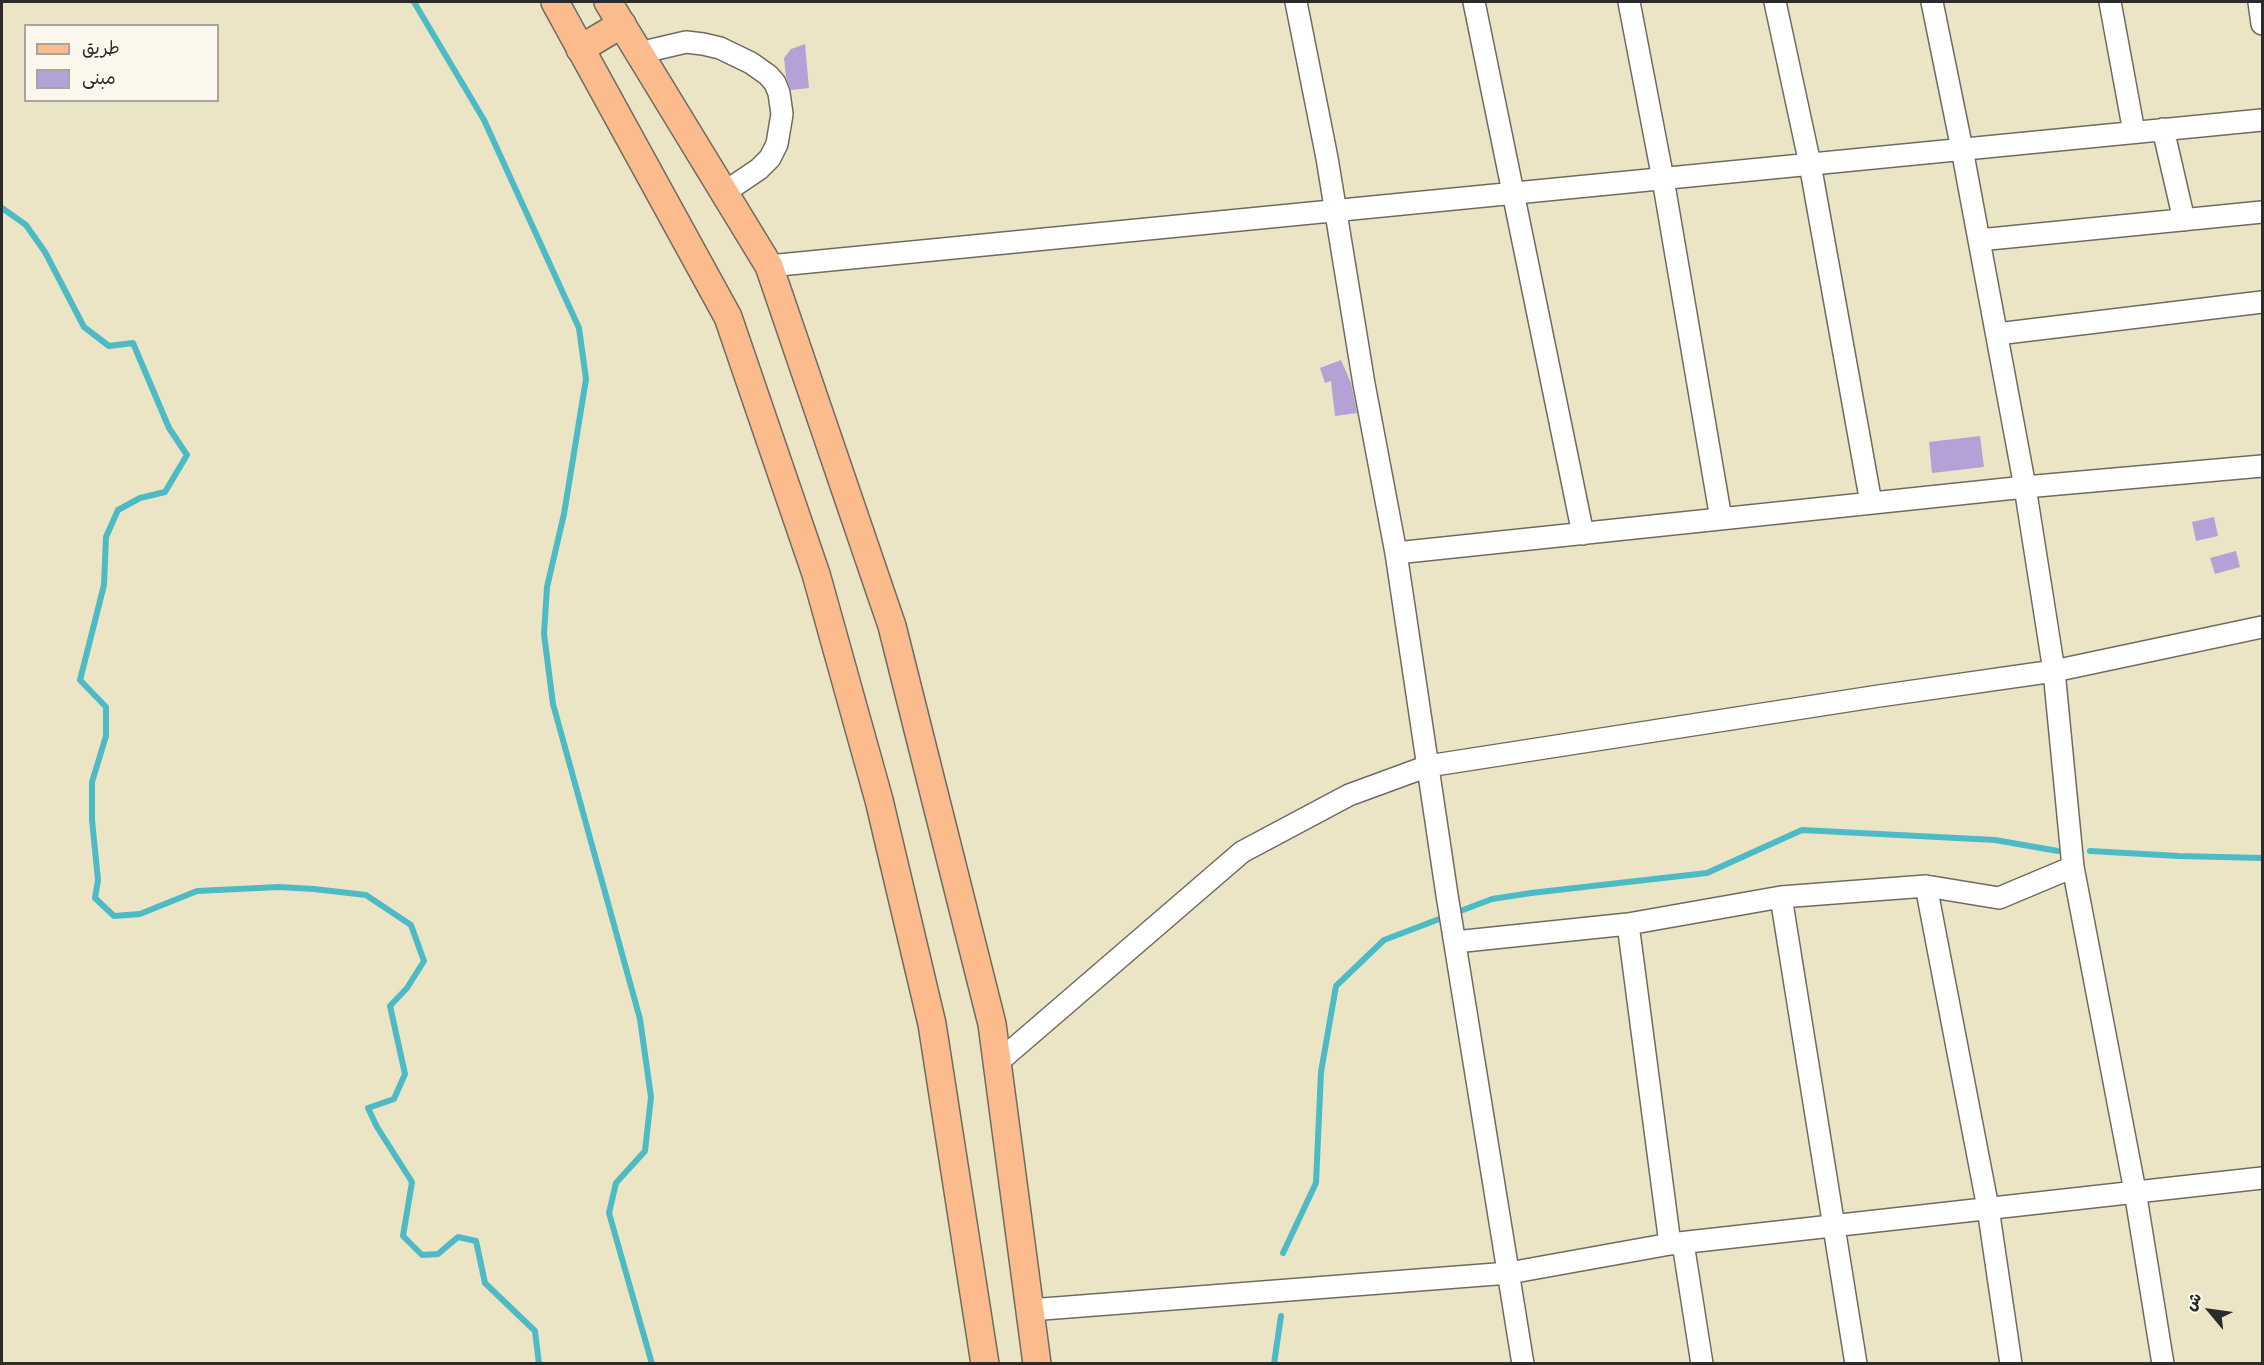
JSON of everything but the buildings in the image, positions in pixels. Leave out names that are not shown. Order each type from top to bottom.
[{"type":"main road","points":[[555,2],[728,317],[816,574],[879,800],[932,1024],[985,1364]]},
{"type":"main road","points":[[608,2],[769,267],[892,626],[992,1024],[1037,1364]]},
{"type":"main road","points":[[580,49],[622,24]]},
{"type":"street","points":[[1296,2],[1336,211],[1364,384],[1396,553],[1447,896],[1523,1364]]},
{"type":"street","points":[[1474,2],[1583,534]]},
{"type":"street","points":[[1629,2],[1663,179],[1721,519]]},
{"type":"street","points":[[1775,2],[1810,164],[1872,503]]},
{"type":"street","points":[[1932,2],[2025,487],[2054,671],[2073,867],[2135,1191],[2163,1364]]},
{"type":"street","points":[[2110,2],[2134,132]]},
{"type":"street","points":[[2259,2],[2262,24]]},
{"type":"street","points":[[639,53],[686,42],[703,44],[720,48],[751,63],[760,68],[775,83],[782,114],[777,144],[770,158],[759,169],[725,192]]},
{"type":"street","points":[[769,267],[2262,120]]},
{"type":"street","points":[[2163,129],[2184,220]]},
{"type":"street","points":[[1979,240],[2262,212]]},
{"type":"street","points":[[1997,334],[2262,302]]},
{"type":"street","points":[[1396,553],[2025,487],[2262,466]]},
{"type":"street","points":[[997,1063],[1242,852],[1349,795],[1428,766],[2054,671],[2262,627]]},
{"type":"street","points":[[1454,935],[1628,924],[1781,897],[1926,886],[1999,898],[2073,867]]},
{"type":"street","points":[[1926,886],[1988,1208],[2011,1364]]},
{"type":"street","points":[[1781,897],[1856,1364]]},
{"type":"street","points":[[1628,924],[1676,1243],[1702,1364]]},
{"type":"street","points":[[1030,1311],[1509,1273],[1676,1243],[2262,1178]]},
{"type":"waterway","points":[[414,2],[484,120],[579,328],[586,379],[564,514],[547,587],[544,634],[553,704],[640,1019],[651,1097],[645,1151],[616,1183],[609,1213],[652,1364]]},
{"type":"waterway","points":[[2,208],[26,225],[45,252],[84,327],[109,346],[133,343],[169,428],[187,455],[165,492],[140,498],[118,510],[106,537],[104,585],[80,680],[106,707],[106,736],[92,782],[92,820],[98,880],[95,898],[114,916],[140,914],[197,891],[279,887],[314,889],[366,895],[411,925],[424,961],[407,988],[390,1006],[405,1074],[394,1099],[368,1108],[377,1127],[412,1182],[403,1236],[422,1255],[438,1254],[458,1237],[476,1241],[485,1283],[535,1331],[539,1364]]},
{"type":"waterway","points":[[1283,1253],[1316,1183],[1321,1072],[1336,986],[1384,940],[1492,899],[1707,873],[1802,830],[1995,840],[2058,851]]},
{"type":"waterway","points":[[2090,851],[2262,858]]},
{"type":"waterway","points":[[1274,1364],[1281,1316]]}]
